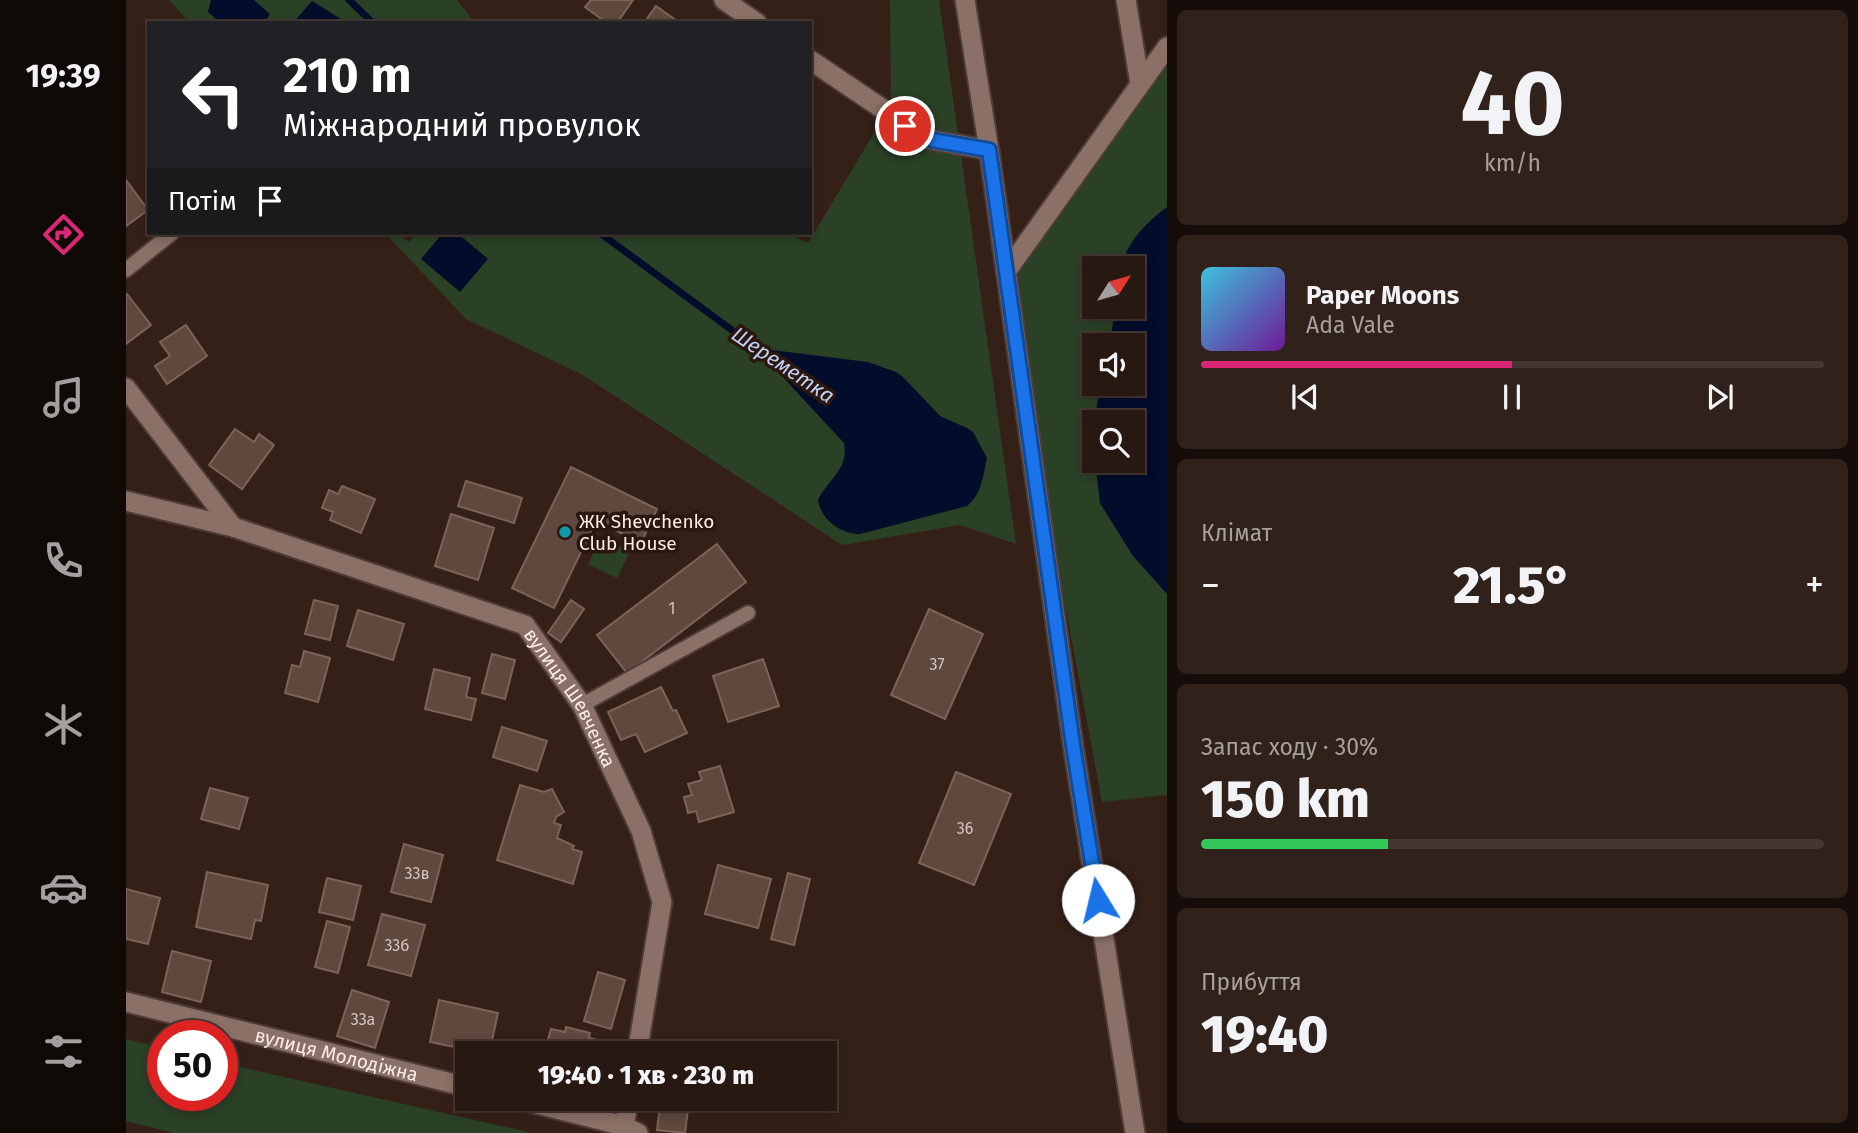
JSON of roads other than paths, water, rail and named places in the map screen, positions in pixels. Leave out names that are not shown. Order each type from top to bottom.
[{"type":"street","points":[[724,0],[754,21]]},
{"type":"street","points":[[965,0],[989,150],[1073,745],[1135,1133]]},
{"type":"street","points":[[1126,0],[1140,84]]},
{"type":"street","points":[[1006,272],[1167,47]]},
{"type":"street","points":[[812,61],[919,134],[932,140],[989,150]]},
{"type":"street","points":[[126,388],[233,527]]},
{"type":"street","name":"вулиця Шевченка","points":[[126,501],[233,527],[525,625],[582,705],[642,831],[662,902],[638,1041]]},
{"type":"street","name":"вулиця Молодіжна","points":[[126,1002],[455,1084]]},
{"type":"street","points":[[563,1111],[631,1129],[630,1111]]},
{"type":"lane","points":[[126,270],[170,235]]},
{"type":"lane","points":[[582,705],[748,613]]},
{"type":"water","points":[[211,0],[254,0],[270,14],[265,21],[219,21],[208,12]]},
{"type":"water","points":[[312,1],[344,21],[295,21]]},
{"type":"water","points":[[1167,207],[1167,594],[1133,556],[1100,503],[1097,473],[1145,473],[1145,410],[1096,410],[1099,396],[1145,396],[1145,333],[1111,333],[1114,319],[1145,319],[1145,256],[1125,256],[1138,233]]},
{"type":"water","points":[[441,235],[459,235],[488,259],[460,292],[421,259]]},
{"type":"water","points":[[756,348],[868,362],[896,372],[940,416],[973,432],[987,458],[976,496],[967,506],[860,534],[839,529],[823,514],[818,500],[841,467],[845,452],[844,443]]},
{"type":"waterway","name":"Шереметка","points":[[349,0],[371,21]]},
{"type":"waterway","name":"Шереметка","points":[[603,235],[763,353]]},
{"type":"place","name":"ЖК Shevchenko Club House","points":[[565,532]]}]
